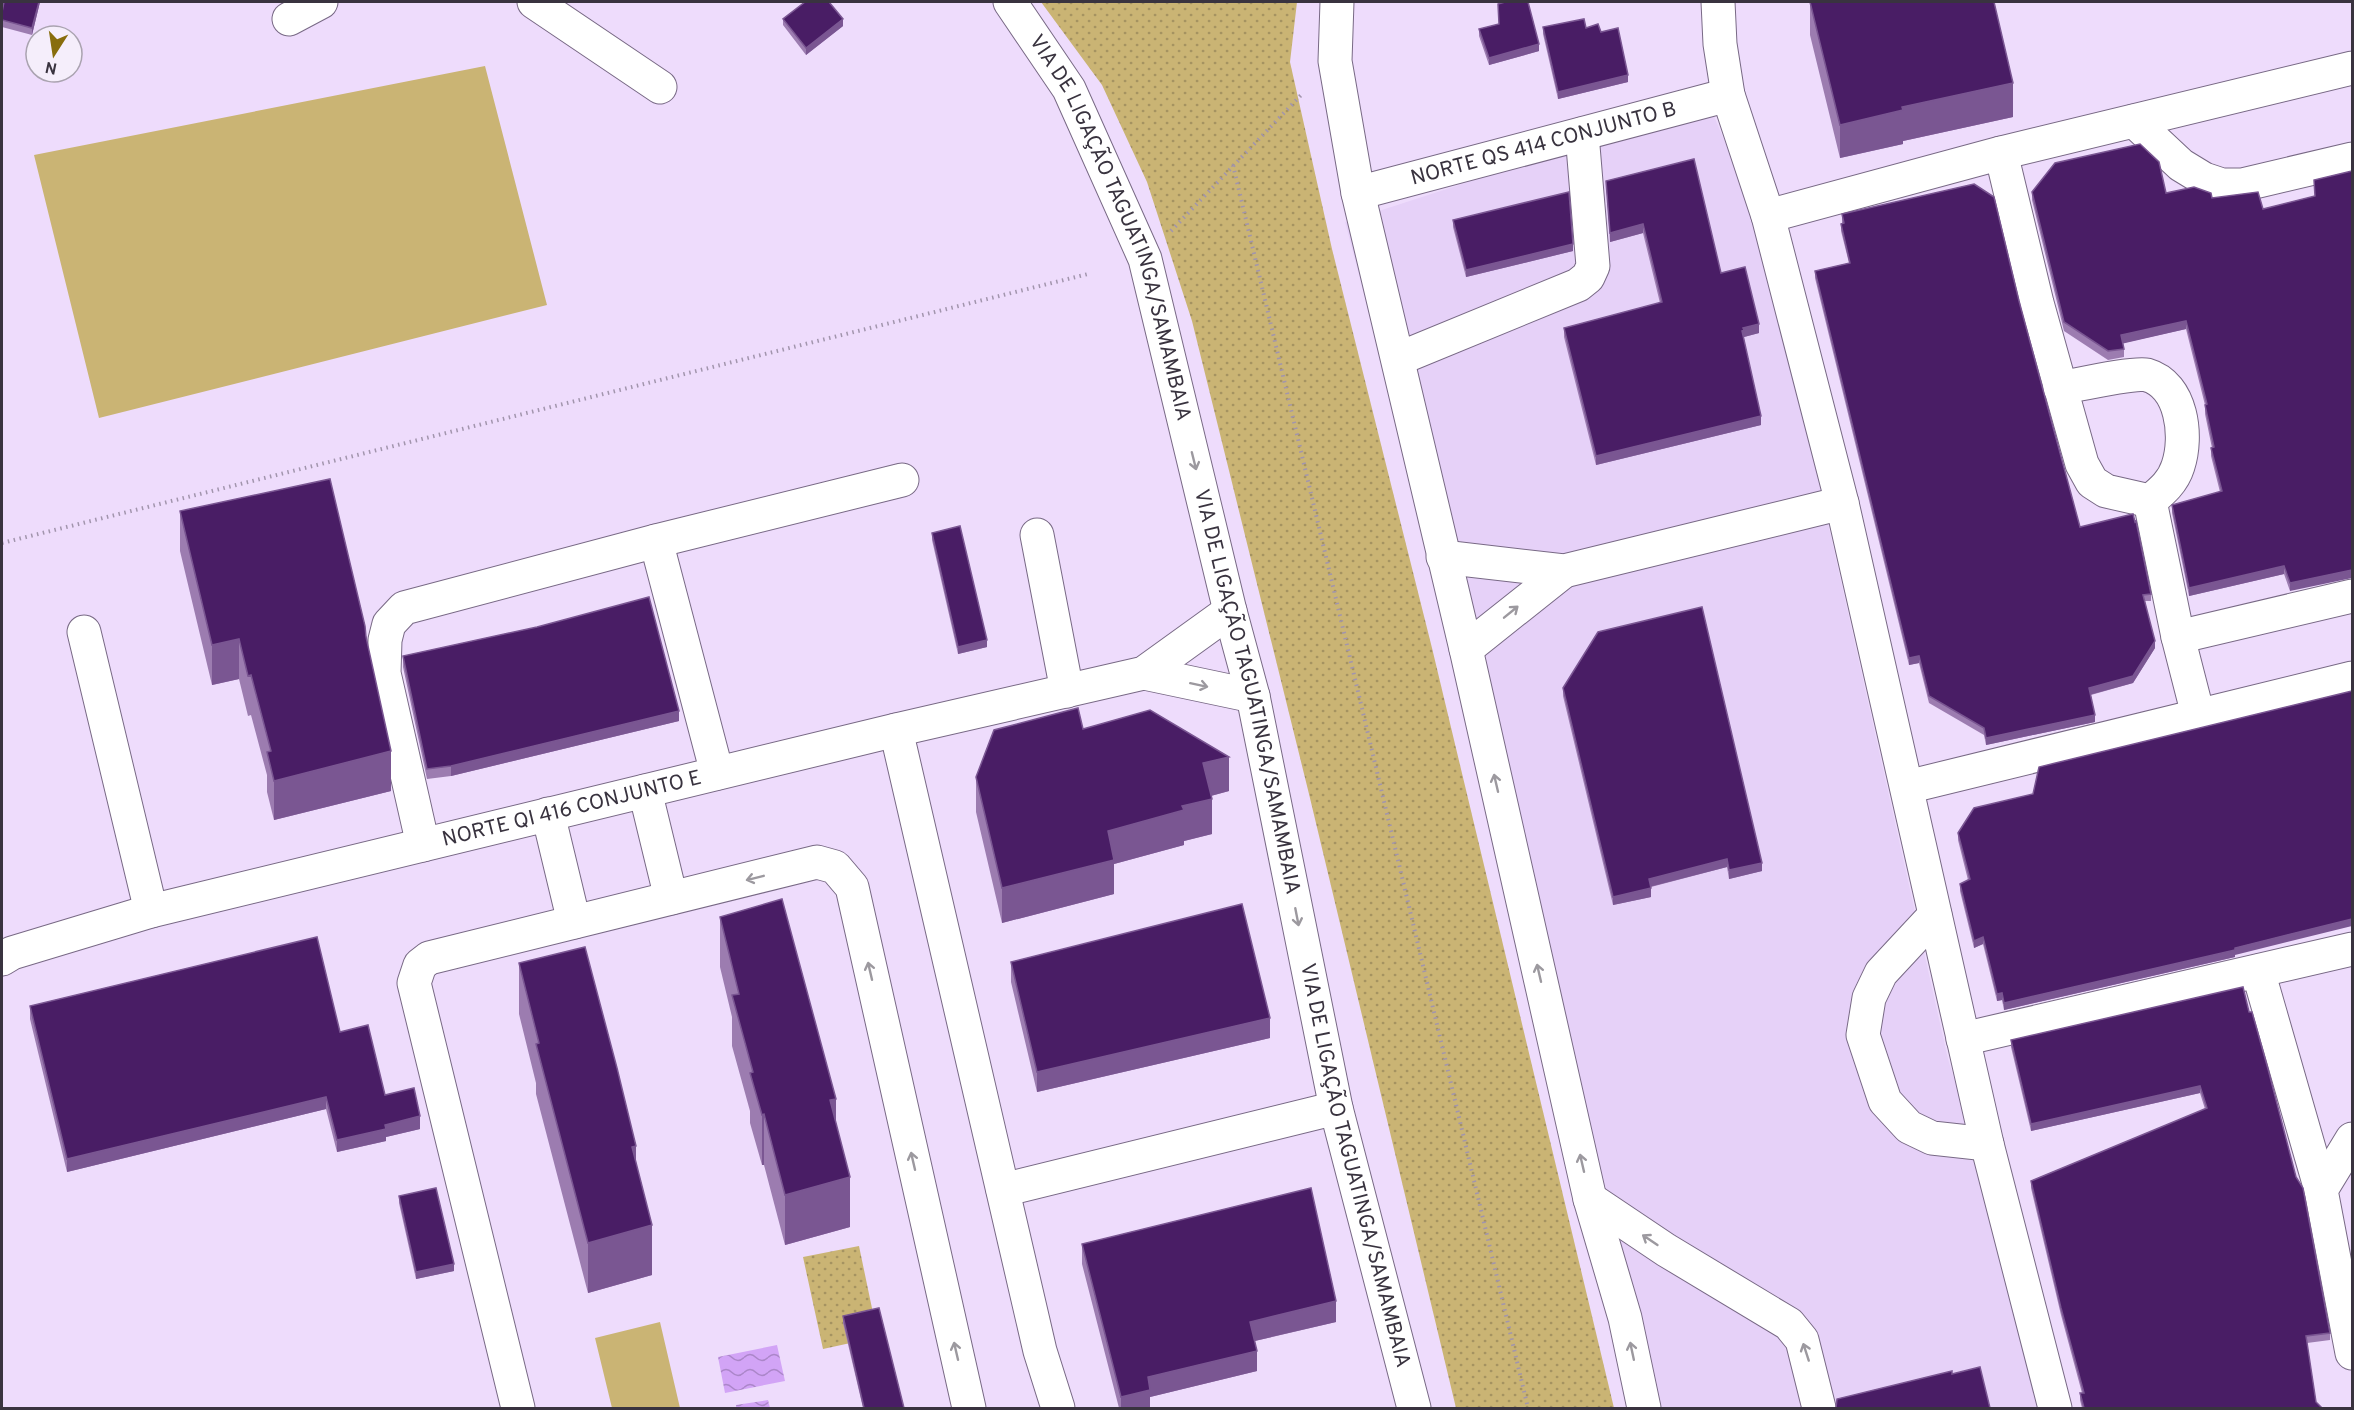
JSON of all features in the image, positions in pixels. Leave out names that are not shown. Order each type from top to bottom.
[{"type":"street","points":[[289,19],[321,2]]},
{"type":"street","points":[[534,2],[660,87]]},
{"type":"street","name":"VIA DE LIGAÇÃO TAGUATINGA/SAMAMBAIA","points":[[1010,2],[1070,89],[1145,259],[1230,611],[1253,696],[1336,1108],[1414,1408]]},
{"type":"street","points":[[1337,2],[1335,60],[1358,193],[1466,649],[1590,1199],[1624,1318],[1644,1408]]},
{"type":"street","points":[[1718,2],[1720,44],[1728,96],[1768,216],[1842,503],[1987,1144],[2055,1408]]},
{"type":"street","points":[[1768,216],[2001,153],[2352,68]]},
{"type":"street","name":"NORTE QS 414 CONJUNTO B","points":[[1358,193],[1728,96]]},
{"type":"street","points":[[2134,121],[2181,165],[2204,179],[2222,185],[2242,185],[2352,159]]},
{"type":"street","points":[[1398,359],[1578,285],[1588,277],[1593,266],[1582,134]]},
{"type":"street","points":[[2001,153],[2060,388],[2082,464],[2092,482],[2106,490],[2150,501]]},
{"type":"street","points":[[2060,388],[2145,375],[2164,383],[2177,407],[2184,435],[2178,466],[2169,485],[2150,501]]},
{"type":"street","points":[[423,845],[384,673],[389,624],[404,608],[656,541],[902,480]]},
{"type":"street","points":[[2150,501],[2178,637],[2198,715]]},
{"type":"street","points":[[1443,557],[1564,571],[1842,503]]},
{"type":"street","points":[[1037,535],[1067,691]]},
{"type":"street","points":[[656,541],[717,773]]},
{"type":"street","points":[[1466,649],[1564,571]]},
{"type":"street","points":[[2178,637],[2352,596]]},
{"type":"street","name":"NORTE QI 416 CONJUNTO E","points":[[2,959],[12,952],[151,910],[896,730],[1144,673],[1230,611]]},
{"type":"street","points":[[84,632],[151,910]]},
{"type":"street","name":"NORTE QI 416 CONJUNTO E","points":[[1144,673],[1253,696]]},
{"type":"street","points":[[1906,787],[2352,678]]},
{"type":"street","points":[[896,730],[1040,1351],[1058,1408]]},
{"type":"street","points":[[645,791],[671,898]]},
{"type":"street","points":[[548,814],[574,922]]},
{"type":"street","points":[[518,1408],[414,983],[420,965],[429,958],[817,862],[835,867],[852,886],[969,1408]]},
{"type":"street","points":[[1935,915],[1881,973],[1869,998],[1863,1035],[1885,1101],[1909,1127],[1932,1138],[1987,1144]]},
{"type":"street","points":[[1963,1039],[2352,949]]},
{"type":"street","points":[[2258,971],[2321,1190],[2352,1353]]},
{"type":"street","points":[[1003,1190],[1336,1108]]},
{"type":"street","points":[[2321,1190],[2352,1139]]},
{"type":"street","points":[[1590,1199],[1666,1250],[1789,1324],[1802,1340],[1819,1408]]},
{"type":"path","points":[[1145,259],[1335,60]]},
{"type":"path","points":[[1233,165],[1528,1408]]},
{"type":"path","points":[[2,543],[1088,274]]},
{"type":"shaded area","points":[[1041,2],[1297,2],[1290,62],[1332,249],[1432,648],[1614,1408],[1456,1408],[1309,794],[1192,321],[1147,182],[1102,85]]},
{"type":"shaded area","points":[[485,66],[547,305],[99,418],[34,155]]},
{"type":"shaded area","points":[[1709,104],[1763,233],[1948,1059],[2057,1408],[1658,1408],[1345,222]]},
{"type":"shaded area","points":[[859,1246],[878,1337],[823,1349],[803,1257]]},
{"type":"shaded area","points":[[660,1322],[680,1408],[612,1408],[595,1338]]},
{"type":"water","points":[[777,1345],[785,1381],[725,1393],[718,1357]]},
{"type":"water","points":[[768,1400],[770,1408],[736,1408],[736,1405]]},
{"type":"building","points":[[4,2],[39,2],[33,24],[24,24],[24,26],[2,20]]},
{"type":"building","points":[[805,2],[829,2],[843,19],[806,48],[783,19]]},
{"type":"building","points":[[1528,2],[1539,44],[1489,58],[1479,29],[1499,24],[1498,4]]},
{"type":"building","points":[[1810,2],[1994,2],[2013,83],[1902,107],[1903,110],[1840,125]]},
{"type":"building","points":[[1584,19],[1586,28],[1598,24],[1601,32],[1618,28],[1628,75],[1558,92],[1543,27]]},
{"type":"building","points":[[2140,144],[2159,162],[2166,193],[2194,187],[2211,193],[2212,198],[2258,192],[2263,209],[2315,196],[2314,180],[2352,171],[2352,570],[2290,583],[2284,566],[2189,588],[2172,505],[2222,491],[2211,448],[2214,447],[2205,405],[2207,404],[2186,321],[2121,335],[2124,349],[2108,351],[2064,322],[2032,192],[2055,163]]},
{"type":"building","points":[[1694,159],[1721,273],[1745,267],[1759,324],[1743,328],[1742,331],[1761,416],[1596,456],[1564,328],[1662,302],[1643,224],[1610,233],[1606,181]]},
{"type":"building","points":[[1974,184],[1994,197],[2019,301],[2080,527],[2133,514],[2151,594],[2143,595],[2155,641],[2133,676],[2089,688],[2095,715],[1986,738],[1984,728],[1929,696],[1919,656],[1909,658],[1815,271],[1850,263],[1841,224],[1844,223],[1842,214]]},
{"type":"building","points":[[1569,192],[1573,244],[1466,270],[1453,220]]},
{"type":"building","points":[[330,479],[365,626],[391,751],[274,781],[267,752],[271,751],[239,639],[212,645],[180,511]]},
{"type":"building","points":[[960,526],[987,640],[958,647],[932,533]]},
{"type":"building","points":[[649,597],[679,711],[451,766],[427,769],[403,656],[537,627]]},
{"type":"building","points":[[1702,607],[1762,863],[1729,870],[1727,859],[1649,879],[1651,888],[1613,897],[1563,688],[1598,632]]},
{"type":"building","points":[[2352,691],[2352,919],[2235,948],[2235,950],[2004,1003],[2002,993],[1997,994],[1983,937],[1974,941],[1960,884],[1970,879],[1958,833],[1974,808],[2033,794],[2039,767]]},
{"type":"building","points":[[1078,708],[1083,729],[1150,710],[1229,757],[1203,763],[1212,799],[1182,806],[1184,810],[1108,831],[1114,860],[1002,888],[976,777],[994,730]]},
{"type":"building","points":[[782,899],[836,1099],[830,1100],[850,1177],[785,1195],[764,1114],[762,1115],[750,1073],[753,1072],[732,995],[739,994],[720,917]]},
{"type":"building","points":[[1242,904],[1270,1018],[1037,1072],[1011,962]]},
{"type":"building","points":[[317,937],[340,1032],[368,1025],[385,1095],[414,1088],[420,1116],[385,1125],[386,1129],[337,1140],[326,1097],[67,1159],[30,1006]]},
{"type":"building","points":[[585,947],[636,1146],[632,1147],[652,1225],[588,1243],[536,1044],[539,1043],[519,963]]},
{"type":"building","points":[[2243,987],[2268,1069],[2296,1177],[2303,1188],[2330,1333],[2306,1336],[2316,1402],[2322,1408],[2084,1408],[2080,1393],[2084,1393],[2031,1181],[2207,1108],[2200,1086],[2031,1124],[2011,1040]]},
{"type":"building","points":[[436,1188],[454,1264],[416,1272],[399,1196]]},
{"type":"building","points":[[1311,1188],[1336,1301],[1250,1322],[1257,1351],[1148,1377],[1150,1390],[1121,1397],[1082,1244]]},
{"type":"building","points":[[879,1308],[904,1408],[864,1408],[843,1316]]},
{"type":"building","points":[[1980,1367],[1990,1408],[1836,1408],[1837,1399],[1952,1371],[1952,1374]]}]
